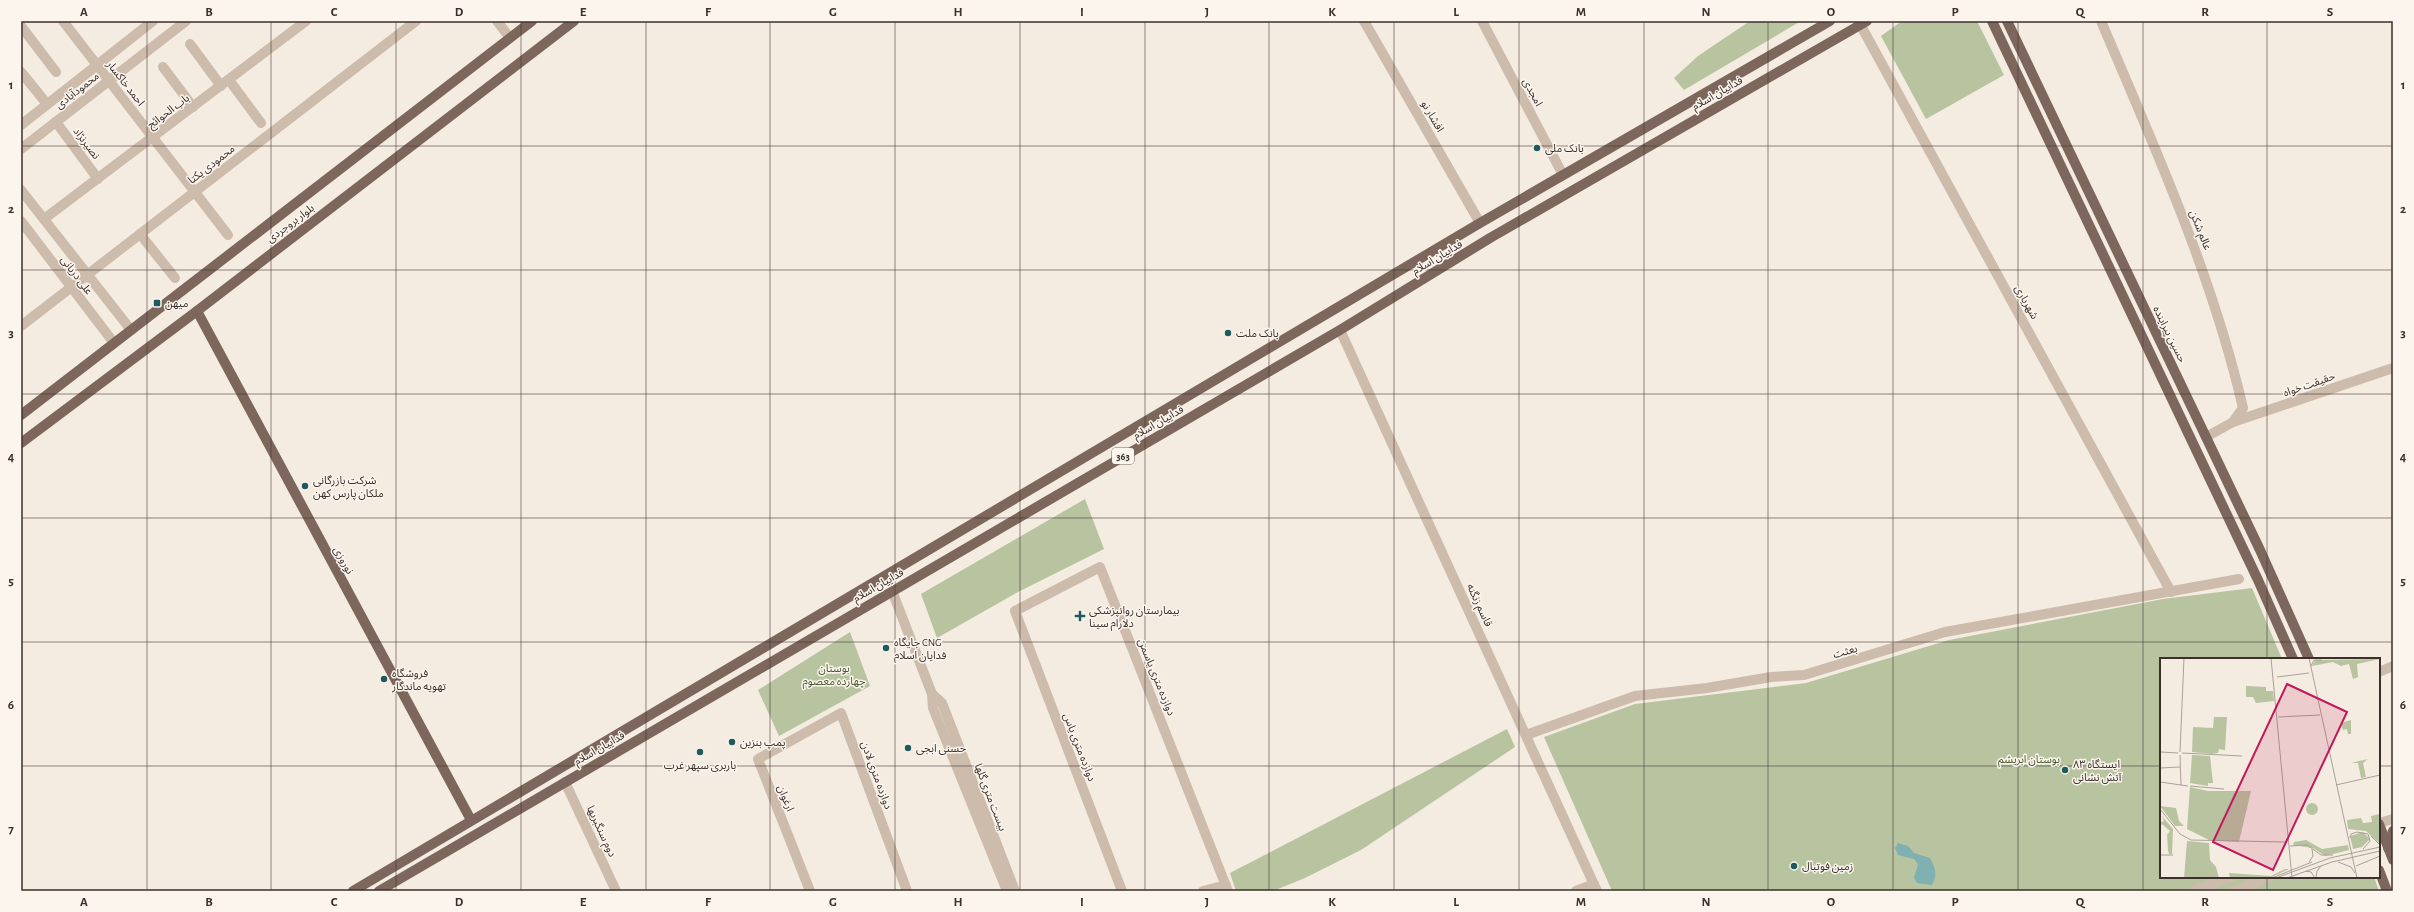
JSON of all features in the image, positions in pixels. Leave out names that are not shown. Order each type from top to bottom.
[{"type":"main road","name":"بلوار بروجردی","points":[[21,443],[197,311],[574,21]]},
{"type":"main road","name":"فداییان اسلام","points":[[353,891],[1480,223],[1830,21]]},
{"type":"main road","points":[[1992,21],[2218,494],[2293,658]]},
{"type":"main road","name":"حسین پیراینده","points":[[2007,21],[2260,550],[2309,658]]},
{"type":"main road","name":"بلوار بروجردی","points":[[21,415],[510,38],[525,23]]},
{"type":"main road","name":"فداییان اسلام","points":[[379,891],[1340,330],[1497,234],[1864,23]]},
{"type":"main road","name":"نوروزی","points":[[197,311],[471,820]]},
{"type":"main road","points":[[2380,829],[2393,860]]},
{"type":"main road","points":[[2388,848],[2393,830]]},
{"type":"main road","points":[[2380,875],[2387,891]]},
{"type":"street","name":"احمد خاکسار","points":[[63,21],[228,235]]},
{"type":"street","name":"محمودآبادی","points":[[21,125],[153,21]]},
{"type":"street","name":"محمودآبادی","points":[[21,149],[186,21]]},
{"type":"street","name":"باب الحوائج","points":[[44,219],[306,21]]},
{"type":"street","name":"محمودی یکتا","points":[[21,326],[416,21]]},
{"type":"street","points":[[497,21],[510,38]]},
{"type":"street","name":"افشار نو","points":[[1364,21],[1480,223]]},
{"type":"street","name":"امجدی","points":[[1482,21],[1563,175]]},
{"type":"street","name":"عالم شکن","points":[[2101,21],[2156,150],[2204,272],[2231,355],[2243,408],[2233,422]]},
{"type":"street","name":"شهریاری","points":[[1864,23],[2171,592]]},
{"type":"street","points":[[21,26],[56,72]]},
{"type":"street","points":[[190,44],[261,123]]},
{"type":"street","points":[[163,67],[193,107]]},
{"type":"street","points":[[21,72],[47,104]]},
{"type":"street","name":"نصیرنژاد","points":[[56,122],[98,178]]},
{"type":"street","points":[[21,190],[131,330]]},
{"type":"street","name":"علی دریانی","points":[[21,221],[25,234],[71,287],[114,343]]},
{"type":"street","points":[[140,234],[175,278]]},
{"type":"street","name":"قاسم زنگنه","points":[[1340,330],[1596,888]]},
{"type":"street","name":"حقیقت خواه","points":[[2233,422],[2393,368]]},
{"type":"street","points":[[2206,437],[2233,422]]},
{"type":"street","name":"دوازده متری یاسمن","points":[[1015,611],[1100,566],[1227,888]]},
{"type":"street","name":"بعثت","points":[[1526,735],[1635,696],[1707,688],[1771,677],[1804,675],[1945,632],[2240,579]]},
{"type":"street","name":"بیست متری گلها","points":[[892,591],[932,694],[933,708],[1007,891]]},
{"type":"street","name":"دوازده متری یاس","points":[[1015,611],[1122,891]]},
{"type":"street","points":[[2380,672],[2393,666]]},
{"type":"street","name":"بیست متری گلها","points":[[932,694],[942,703],[1015,891]]},
{"type":"street","name":"دوازده متری لادن","points":[[799,736],[841,712],[907,891]]},
{"type":"street","name":"ارغوان","points":[[799,736],[758,759],[810,891]]},
{"type":"street","name":"دوم سنگبریها","points":[[565,782],[616,891]]},
{"type":"street","points":[[2380,829],[2393,819]]},
{"type":"street","points":[[2193,891],[2228,878]]},
{"type":"street","points":[[2234,891],[2266,878]]},
{"type":"street","points":[[1203,891],[1227,888]]},
{"type":"street","points":[[1576,891],[1596,888]]},
{"type":"green space","points":[[1750,21],[1801,21],[1684,90],[1674,78],[1698,56]]},
{"type":"green space","points":[[1902,21],[1977,21],[2004,75],[1926,119],[1881,36]]},
{"type":"green space","points":[[1085,499],[1104,549],[1018,592],[937,638],[921,594]]},
{"type":"green space","name":"بوستان ابریشم","points":[[2252,588],[2282,658],[2160,658],[2160,878],[2374,878],[2379,891],[1612,891],[1544,737],[1635,704],[1806,683],[1949,640],[2163,599]]},
{"type":"green space","name":"بوستان چهارده معصوم","points":[[850,632],[870,686],[779,736],[758,690]]},
{"type":"green space","points":[[1507,729],[1515,747],[1361,850],[1305,878],[1273,891],[1236,891],[1230,873]]},
{"type":"water","points":[[1898,843],[1908,846],[1914,853],[1930,858],[1935,871],[1935,878],[1932,885],[1917,883],[1914,878],[1918,864],[1914,859],[1898,855],[1895,848]]},
{"type":"place","name":"بانک ملی","points":[[1537,148]]},
{"type":"place","name":"میهن","points":[[157,303]]},
{"type":"place","name":"بانک ملت","points":[[1228,333]]},
{"type":"place","name":"شرکت بازرگانی ملکان پارس کهن","points":[[305,486]]},
{"type":"place","name":"بیمارستان روانپزشکی دلارام سینا","points":[[1080,616]]},
{"type":"place","name":"جایگاه CNG فدایان اسلام","points":[[886,648]]},
{"type":"place","name":"فروشگاه تهویه ماندگار","points":[[384,679]]},
{"type":"place","name":"پمپ بنزین","points":[[732,742]]},
{"type":"place","name":"حسنی ابجی","points":[[908,748]]},
{"type":"place","name":"باربری سپهر غرب","points":[[700,752]]},
{"type":"place","name":"ایستگاه ۸۳ آتش نشانی","points":[[2065,770]]},
{"type":"place","name":"زمین فوتبال","points":[[1794,866]]}]
